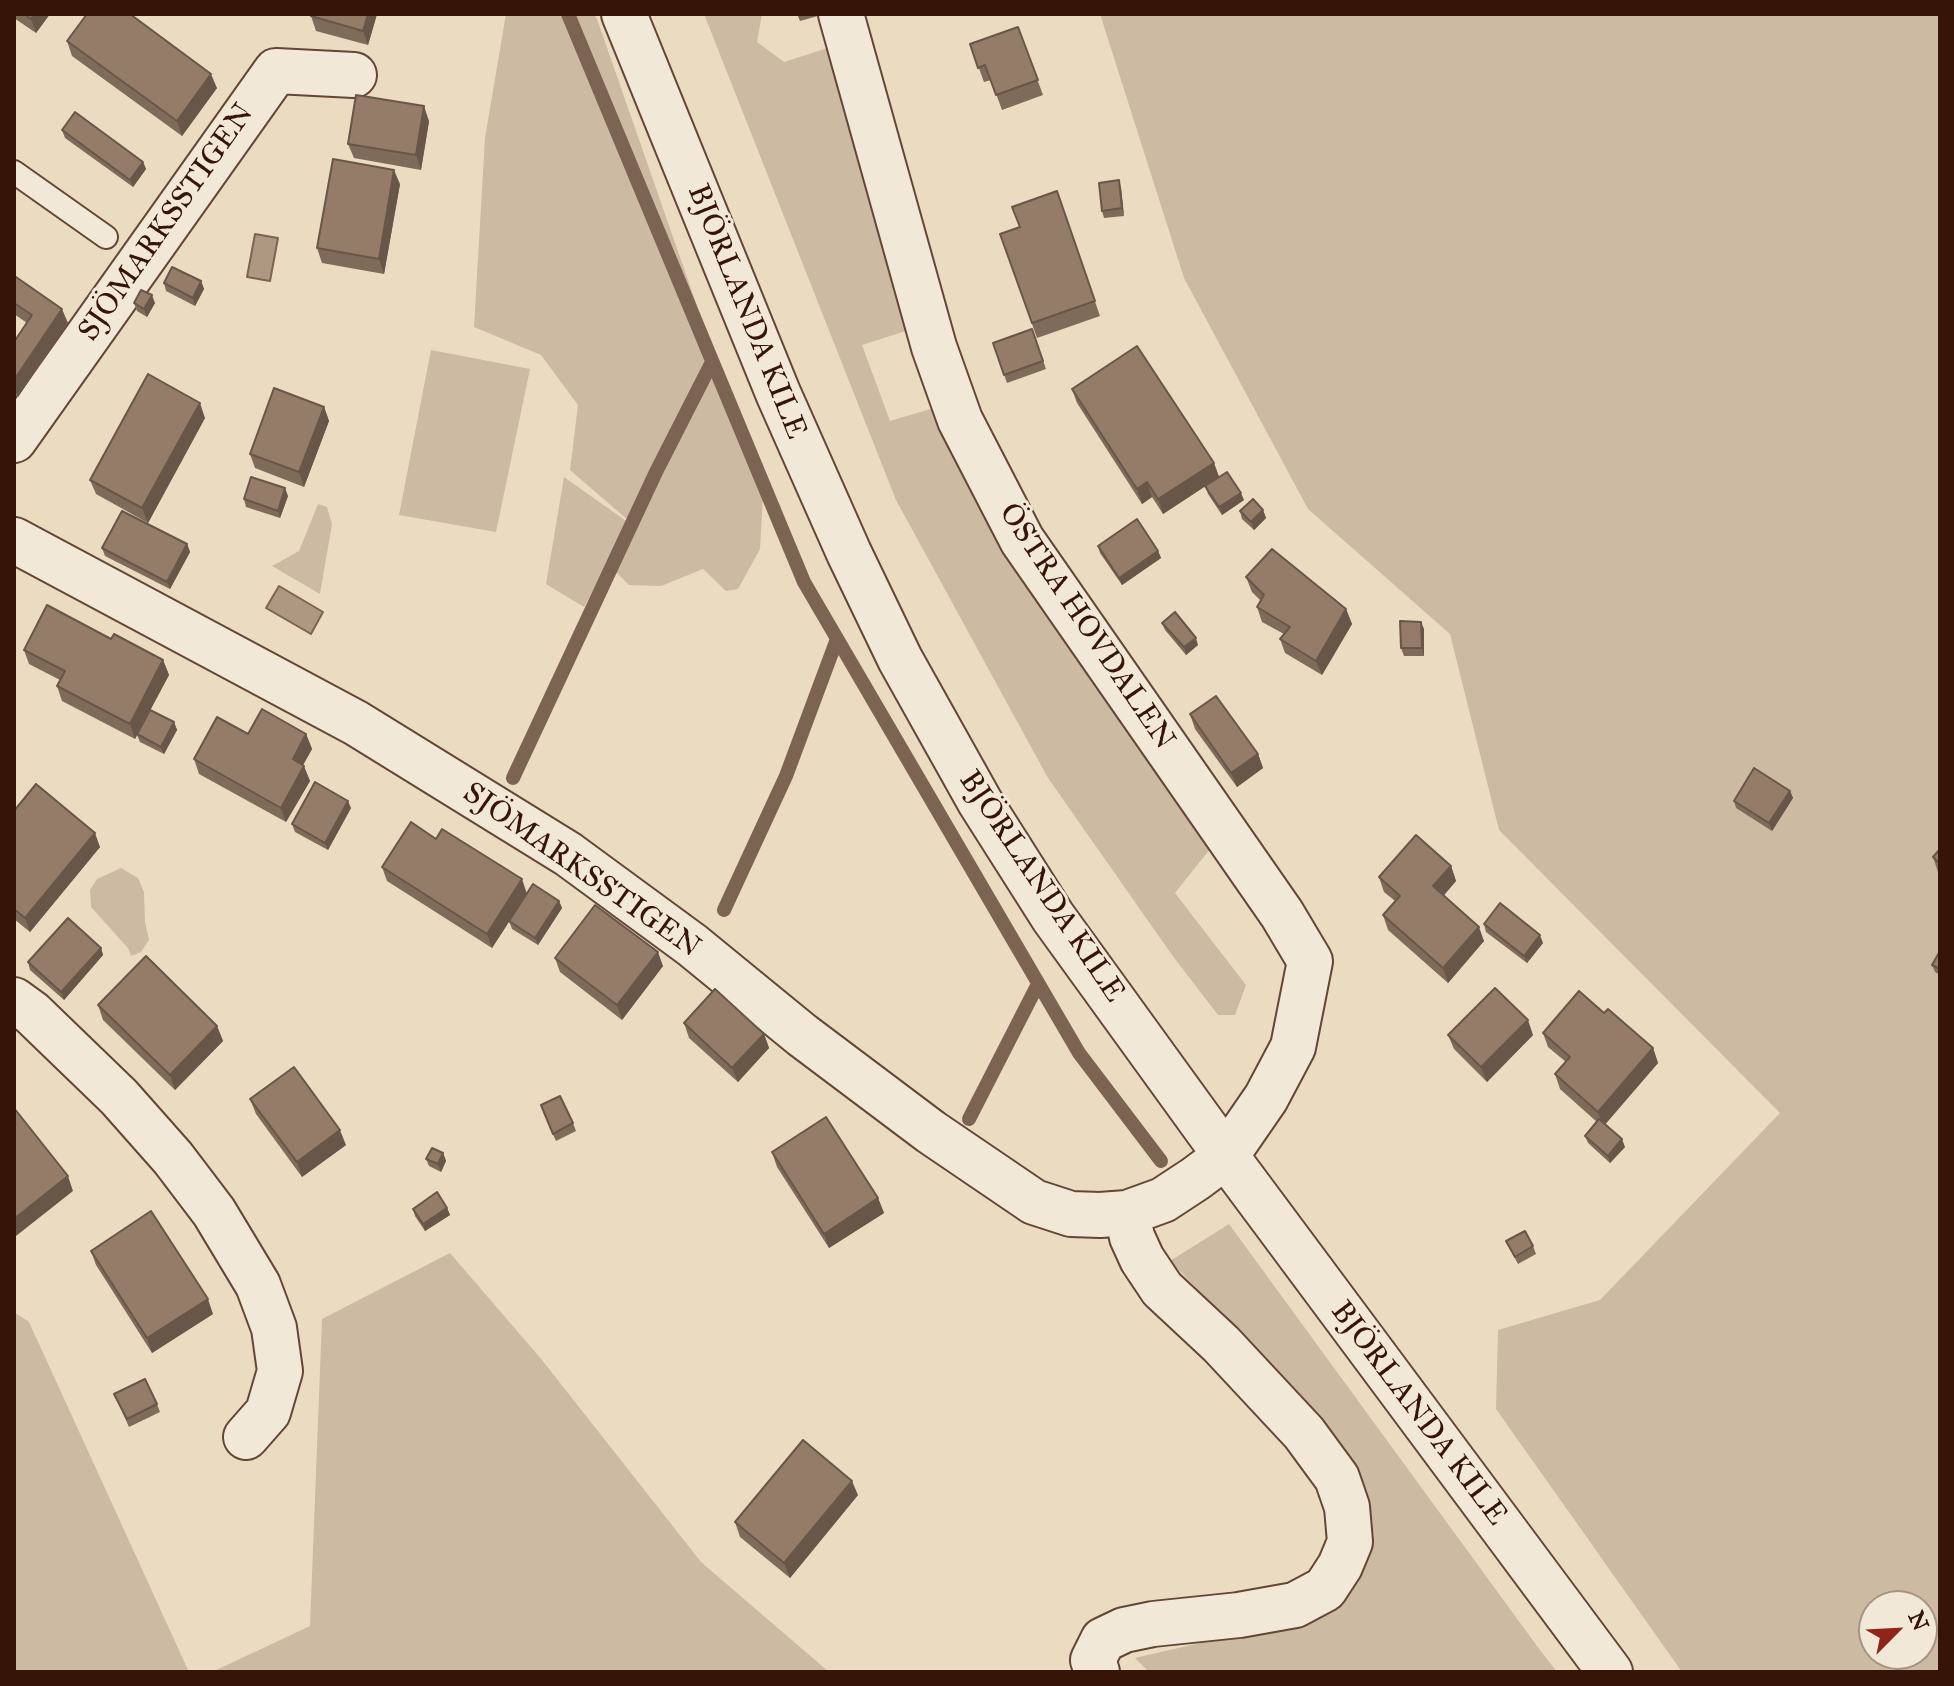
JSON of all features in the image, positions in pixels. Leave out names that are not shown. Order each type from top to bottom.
[{"type":"street","name":"BJÖRLANDA KILE","points":[[624,14],[778,393],[900,659],[980,802],[1053,917],[1226,1156],[1610,1672]]},
{"type":"street","name":"ÖSTRA HOVDALEN","points":[[841,14],[934,347],[960,420],[1022,540],[1282,914],[1310,961],[1293,1047],[1266,1098],[1226,1156]]},
{"type":"street","name":"SJÖMARKSSTIGEN","points":[[14,440],[276,71],[354,75]]},
{"type":"street","name":"SJÖMARKSSTIGEN","points":[[14,540],[345,716],[568,854],[692,945],[802,1035],[907,1114],[1034,1202],[1071,1214],[1127,1213],[1163,1200],[1226,1156]]},
{"type":"street","points":[[14,1000],[32,1013],[119,1097],[173,1158],[214,1212],[258,1285],[274,1328],[280,1371],[268,1412],[246,1437]]},
{"type":"street","points":[[1097,1672],[1093,1660],[1103,1640],[1124,1630],[1239,1615],[1295,1605],[1305,1600],[1325,1589],[1340,1566],[1350,1542],[1347,1507],[1337,1478],[1304,1433],[1221,1344],[1162,1289],[1142,1259],[1132,1237],[1127,1213]]},
{"type":"lane","points":[[14,172],[106,237]]},
{"type":"shaded area","points":[[506,14],[594,14],[597,19],[763,495],[760,549],[738,589],[726,591],[703,569],[661,586],[629,585],[614,570],[636,527],[570,470],[578,405],[541,355],[474,327],[485,138]]},
{"type":"shaded area","points":[[704,14],[762,14],[757,42],[784,62],[834,46],[918,327],[862,345],[890,421],[944,405],[1210,849],[1175,893],[1246,985],[1235,1015],[1218,1015],[1172,955],[1048,778],[896,500]]},
{"type":"shaded area","points":[[1100,14],[1940,14],[1940,1672],[1682,1672],[1496,1409],[1498,1330],[1600,1300],[1780,1113],[1499,830],[1450,634],[1308,509],[1184,278]]},
{"type":"shaded area","points":[[255,234],[278,238],[270,281],[247,277]]},
{"type":"shaded area","points":[[431,350],[530,369],[496,532],[399,515]]},
{"type":"shaded area","points":[[564,477],[629,523],[584,607],[546,584]]},
{"type":"shaded area","points":[[318,504],[327,507],[332,524],[320,594],[272,566],[299,551]]},
{"type":"shaded area","points":[[279,586],[323,612],[311,634],[266,608]]},
{"type":"shaded area","points":[[121,868],[138,878],[144,892],[149,940],[141,952],[131,956],[128,948],[91,907],[90,890],[97,879]]},
{"type":"shaded area","points":[[1229,1224],[1557,1672],[1149,1672],[1135,1658],[1226,1637],[1354,1580],[1331,1438],[1282,1377],[1170,1261]]},
{"type":"shaded area","points":[[450,1253],[542,1360],[701,1562],[829,1672],[212,1672],[310,1626],[322,1319]]},
{"type":"shaded area","points":[[14,1312],[29,1322],[189,1672],[14,1672]]},
{"type":"building","points":[[87,14],[130,14],[211,74],[177,121],[67,41]]},
{"type":"building","points":[[312,14],[368,14],[363,31]]},
{"type":"building","points":[[1018,27],[1038,80],[996,95],[985,65],[978,68],[970,44]]},
{"type":"building","points":[[356,95],[424,106],[416,155],[348,144]]},
{"type":"building","points":[[75,112],[143,162],[130,180],[62,130]]},
{"type":"building","points":[[333,159],[394,170],[379,259],[317,248]]},
{"type":"building","points":[[1119,180],[1122,208],[1102,211],[1099,183]]},
{"type":"building","points":[[1057,191],[1095,301],[1032,323],[1000,234],[1020,227],[1012,207]]},
{"type":"building","points":[[172,267],[201,281],[193,298],[164,283]]},
{"type":"building","points":[[16,277],[62,309],[14,380],[14,342],[32,315],[14,303]]},
{"type":"building","points":[[141,290],[152,295],[144,309],[134,303]]},
{"type":"building","points":[[1032,329],[1043,361],[1004,375],[993,343]]},
{"type":"building","points":[[1137,346],[1214,463],[1158,499],[1147,482],[1137,489],[1072,389]]},
{"type":"building","points":[[148,374],[200,403],[142,508],[90,480]]},
{"type":"building","points":[[274,388],[324,407],[299,472],[250,454]]},
{"type":"building","points":[[1227,472],[1241,493],[1219,507],[1205,486]]},
{"type":"building","points":[[251,477],[285,488],[278,511],[244,499]]},
{"type":"building","points":[[1253,499],[1263,510],[1251,522],[1240,511]]},
{"type":"building","points":[[122,511],[187,544],[167,582],[102,548]]},
{"type":"building","points":[[1137,519],[1158,551],[1119,578],[1098,546]]},
{"type":"building","points":[[1272,549],[1346,609],[1316,661],[1280,639],[1290,627],[1257,607],[1264,595],[1246,577]]},
{"type":"building","points":[[47,605],[111,639],[114,634],[163,660],[130,724],[57,686],[65,671],[24,650]]},
{"type":"building","points":[[1175,612],[1196,638],[1184,647],[1162,623]]},
{"type":"building","points":[[1400,621],[1421,622],[1422,648],[1401,648]]},
{"type":"building","points":[[1216,696],[1258,754],[1231,773],[1190,714]]},
{"type":"building","points":[[262,709],[306,734],[293,759],[304,766],[281,808],[194,759],[217,717],[248,734]]},
{"type":"building","points":[[150,710],[174,722],[161,747],[137,734]]},
{"type":"building","points":[[1754,768],[1790,791],[1769,823],[1734,801]]},
{"type":"building","points":[[315,782],[348,801],[325,843],[292,824]]},
{"type":"building","points":[[36,784],[95,833],[25,918],[14,909],[14,811]]},
{"type":"building","points":[[411,822],[436,839],[442,829],[522,879],[487,934],[382,867]]},
{"type":"building","points":[[1416,835],[1451,866],[1433,886],[1479,927],[1443,968],[1383,915],[1400,896],[1379,877]]},
{"type":"building","points":[[1940,849],[1940,864],[1933,857]]},
{"type":"building","points":[[533,884],[559,901],[535,938],[509,921]]},
{"type":"building","points":[[1500,903],[1540,935],[1524,956],[1484,924]]},
{"type":"building","points":[[595,905],[658,952],[617,1005],[555,958]]},
{"type":"building","points":[[68,918],[101,948],[61,992],[28,962]]},
{"type":"building","points":[[1940,951],[1940,969],[1932,965]]},
{"type":"building","points":[[146,956],[217,1026],[170,1075],[98,1005]]},
{"type":"building","points":[[1495,988],[1528,1020],[1481,1067],[1448,1035]]},
{"type":"building","points":[[715,989],[764,1034],[732,1068],[684,1023]]},
{"type":"building","points":[[1579,991],[1604,1013],[1608,1009],[1653,1048],[1598,1112],[1555,1074],[1570,1057],[1543,1033]]},
{"type":"building","points":[[294,1067],[340,1130],[297,1162],[250,1099]]},
{"type":"building","points":[[560,1096],[573,1123],[553,1134],[541,1105]]},
{"type":"building","points":[[14,1108],[68,1176],[14,1219]]},
{"type":"building","points":[[826,1117],[878,1198],[824,1234],[772,1152]]},
{"type":"building","points":[[1599,1119],[1622,1139],[1608,1156],[1585,1136]]},
{"type":"building","points":[[432,1148],[443,1153],[438,1164],[426,1159]]},
{"type":"building","points":[[437,1192],[447,1208],[423,1224],[413,1209]]},
{"type":"building","points":[[151,1211],[208,1299],[147,1338],[91,1251]]},
{"type":"building","points":[[1525,1231],[1533,1246],[1515,1257],[1506,1241]]},
{"type":"building","points":[[145,1379],[157,1404],[127,1419],[114,1394]]},
{"type":"building","points":[[803,1440],[852,1481],[784,1563],[735,1522]]},
{"type":"waterway","points":[[568,14],[804,582],[1079,1053],[1161,1161]]},
{"type":"waterway","points":[[513,778],[656,472],[712,362]]},
{"type":"waterway","points":[[724,910],[786,776],[837,639]]},
{"type":"waterway","points":[[969,1119],[1038,984]]}]
